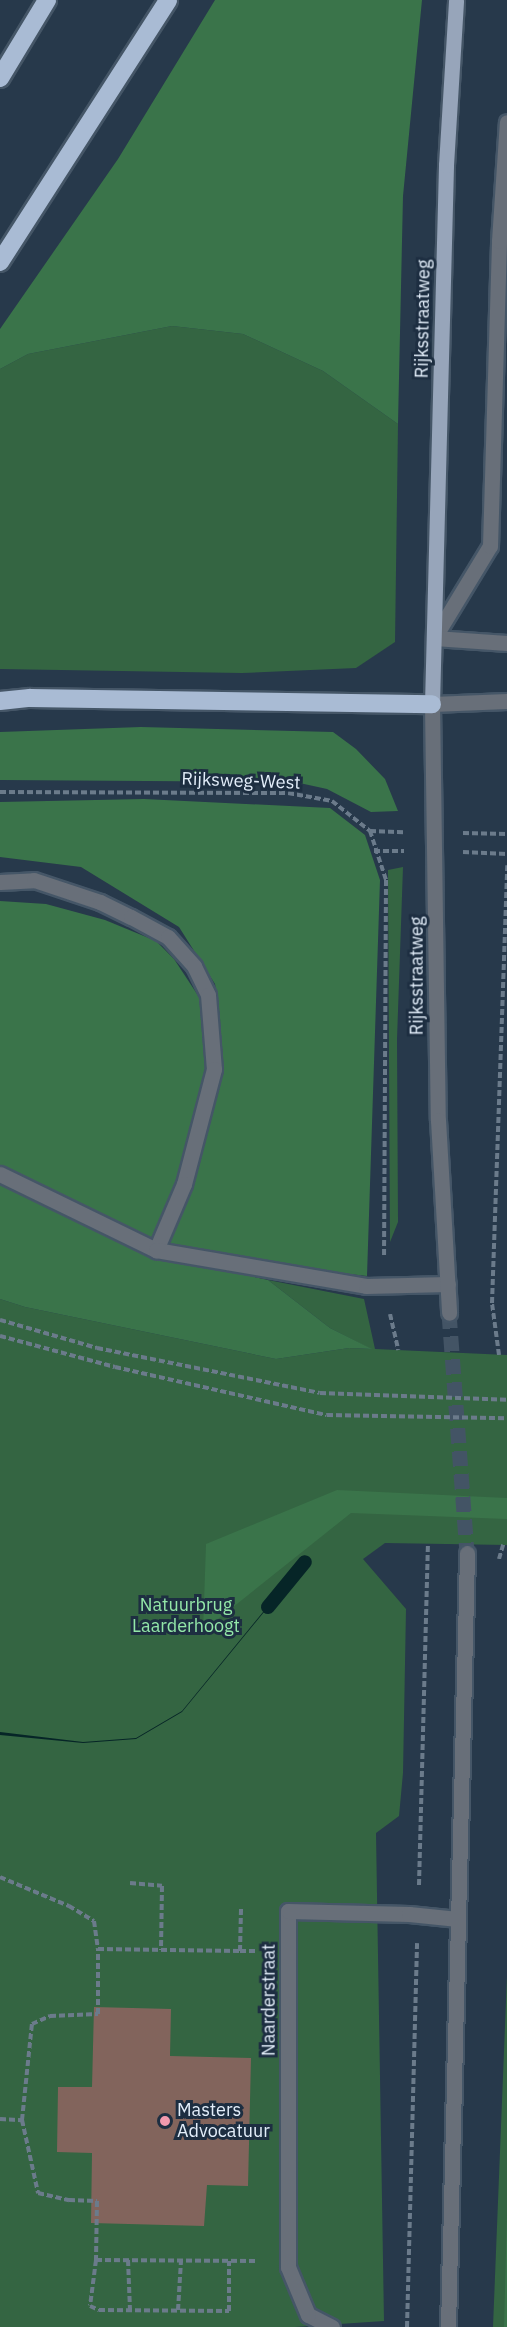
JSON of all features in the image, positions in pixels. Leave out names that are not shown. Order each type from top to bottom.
[{"type":"highway","points":[[0,78],[47,0]]},
{"type":"highway","points":[[0,262],[168,0]]},
{"type":"highway","points":[[0,701],[76,699],[432,704]]},
{"type":"main road","name":"Rijksstraatweg","points":[[432,704],[446,165],[456,0]]},
{"type":"street","name":"Rijksstraatweg","points":[[434,638],[490,546],[500,241],[507,122]]},
{"type":"street","points":[[434,638],[507,642]]},
{"type":"street","points":[[432,704],[507,701]]},
{"type":"street","name":"Rijksstraatweg","points":[[432,704],[436,832],[438,1120],[449,1313]]},
{"type":"street","points":[[0,882],[34,880],[100,902],[168,937],[194,966],[208,995],[214,1069],[184,1184],[156,1250]]},
{"type":"street","points":[[0,1174],[156,1250],[384,1287],[448,1284]]},
{"type":"street","points":[[447,2327],[467,1553]]},
{"type":"street","name":"Naarderstraat","points":[[332,2327],[308,2315],[288,2267],[288,1911],[409,1914],[458,1919]]},
{"type":"path","name":"Rijksweg-West","points":[[0,792],[288,793],[332,801],[370,831]]},
{"type":"path","points":[[370,831],[507,834]]},
{"type":"path","name":"Rijksstraatweg","points":[[370,831],[386,880],[384,1287],[398,1350]]},
{"type":"path","points":[[499,1355],[492,1304],[507,865]]},
{"type":"path","points":[[0,1320],[97,1348],[320,1393],[507,1400]]},
{"type":"path","points":[[0,1336],[115,1367],[327,1415],[507,1418]]},
{"type":"path","points":[[498,1565],[503,1545]]},
{"type":"path","points":[[0,1877],[69,1906],[94,1921],[98,1949],[98,2014],[50,2016],[32,2024],[22,2120],[38,2193],[69,2200],[97,2200],[96,2260],[90,2306],[99,2310],[229,2311],[229,2261]]},
{"type":"path","points":[[130,1883],[162,1886],[161,1950]]},
{"type":"path","name":"Naarderstraat","points":[[98,1949],[240,1951],[241,1909]]},
{"type":"path","points":[[0,2119],[22,2120]]},
{"type":"path","points":[[96,2260],[288,2260]]},
{"type":"path","points":[[128,2260],[130,2310]]},
{"type":"path","points":[[178,2310],[181,2261]]},
{"type":"green space","points":[[215,0],[422,0],[403,196],[398,424],[323,371],[243,334],[172,326],[28,354],[0,369],[0,329],[118,159]]},
{"type":"green space","points":[[172,326],[243,334],[323,371],[398,424],[395,642],[356,668],[242,673],[0,669],[0,369],[28,354]]},
{"type":"green space","points":[[141,727],[333,732],[356,749],[385,779],[398,811],[371,812],[327,789],[295,782],[0,780],[0,732]]},
{"type":"green space","points":[[144,799],[330,808],[365,835],[380,880],[367,1276],[296,1268],[163,1245],[192,1189],[221,1073],[220,1017],[215,984],[179,927],[81,867],[0,857],[0,802]]},
{"type":"green space","points":[[403,867],[397,1040],[398,1222],[390,1242],[388,870]]},
{"type":"green space","points":[[0,901],[46,904],[105,920],[156,941],[174,959],[201,1000],[207,1074],[177,1187],[152,1243],[0,1167]]},
{"type":"green space","points":[[0,1182],[154,1255],[268,1280],[330,1328],[372,1349],[349,1348],[276,1359],[25,1307],[0,1299]]},
{"type":"green space","name":"Natuurbrug Laarderhoogt","points":[[268,1280],[364,1299],[375,1349],[507,1355],[507,1545],[385,1543],[363,1559],[406,1609],[403,1773],[399,1816],[376,1833],[384,2321],[295,2327],[0,2327],[0,1299],[25,1307],[276,1359],[349,1348],[371,1349],[330,1328]]},
{"type":"green space","points":[[337,1490],[507,1498],[507,1519],[351,1513],[203,1631],[206,1544]]},
{"type":"green space","points":[[507,1976],[507,2327],[493,2327]]},
{"type":"green space","points":[[507,2213],[507,2327],[504,2327]]},
{"type":"shaded area","points":[[308,1557],[182,1712],[136,1739],[83,1743],[0,1735],[0,1732],[83,1742],[136,1738],[182,1711]]},
{"type":"building","points":[[94,2007],[171,2009],[170,2056],[251,2058],[248,2186],[207,2185],[204,2226],[91,2223],[92,2153],[57,2152],[58,2087],[92,2087]]},
{"type":"waterway","points":[[268,1607],[305,1562]]},
{"type":"tunnel","points":[[449,1313],[467,1553]]},
{"type":"place","name":"Masters Advocatuur","points":[[165,2121]]}]
